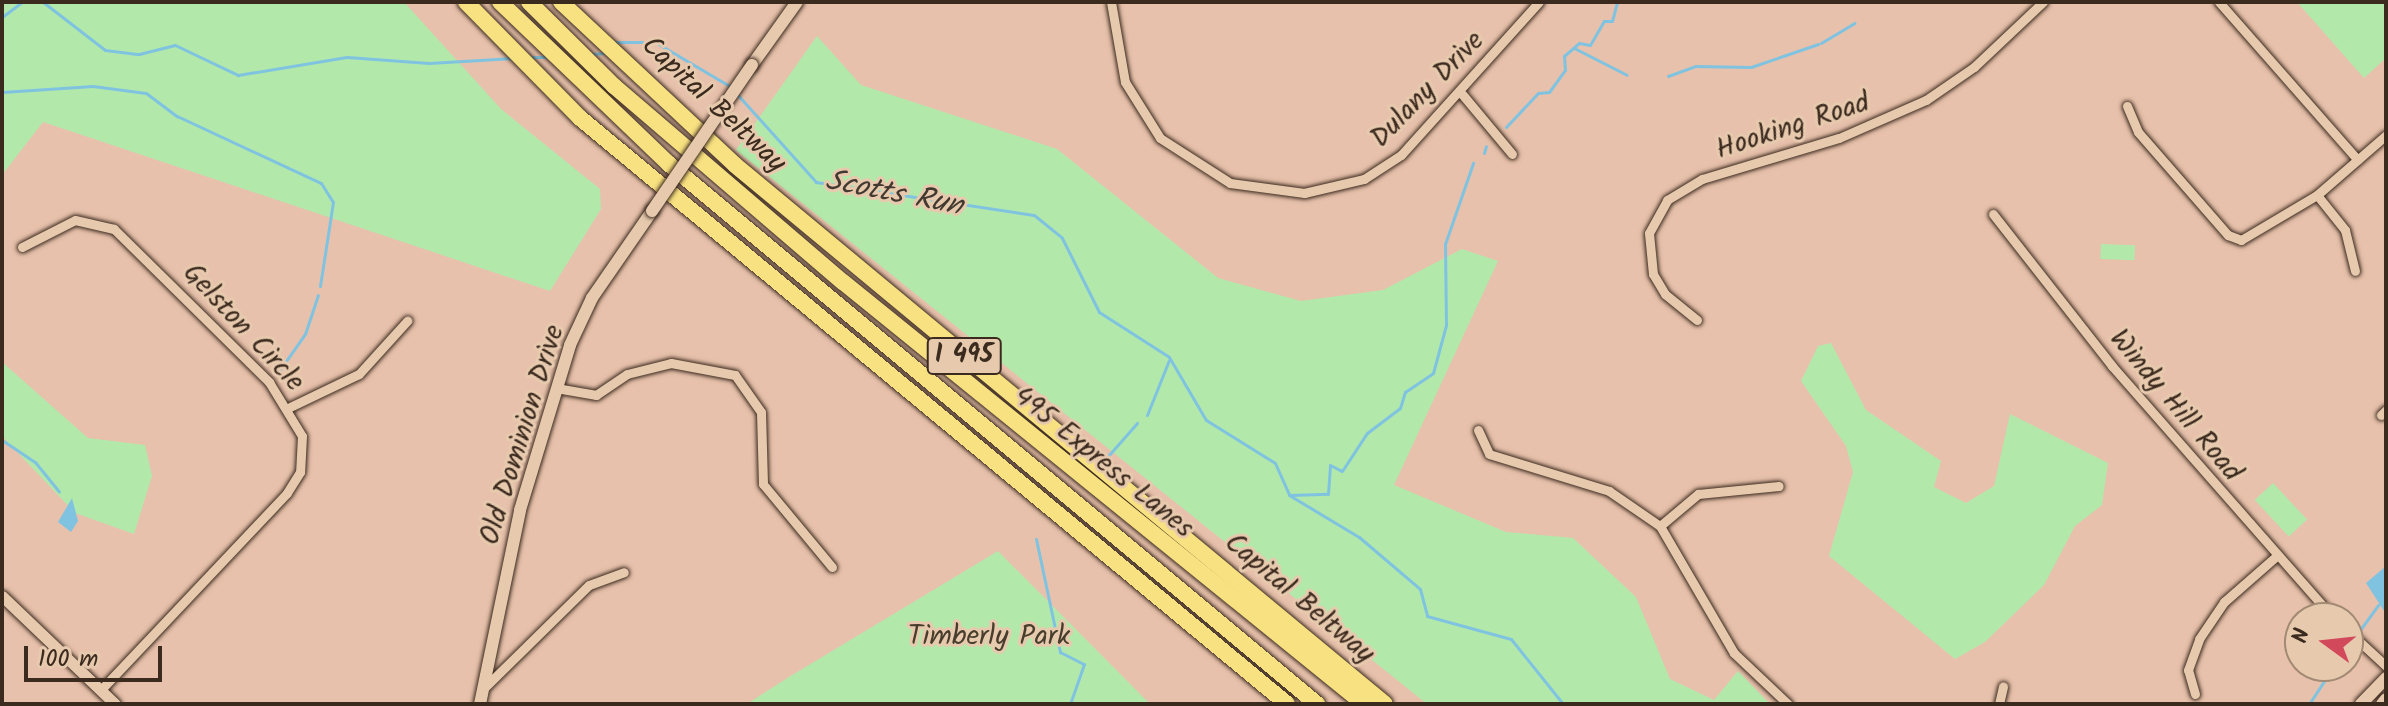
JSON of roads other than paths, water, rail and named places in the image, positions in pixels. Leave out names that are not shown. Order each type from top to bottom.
[{"type":"highway","name":"I 495","points":[[466,2],[549,89],[778,288],[1287,704]]},
{"type":"highway","name":"495 Express Lanes","points":[[500,2],[583,88],[1317,704]]},
{"type":"highway","name":"495 Express Lanes","points":[[529,2],[561,38],[614,86],[989,405],[1364,704]]},
{"type":"highway","name":"Capital Beltway","points":[[561,2],[735,165],[1385,704]]},
{"type":"main road","name":"Old Dominion Drive","points":[[480,704],[520,510],[556,388],[592,298],[797,2]]},
{"type":"main road","points":[[2361,704],[2386,678]]},
{"type":"main road","points":[[2382,704],[2386,699]]},
{"type":"street","name":"Dulany Drive","points":[[1111,2],[1120,66],[1150,125],[1180,154],[1237,185],[1304,193],[1364,179],[1410,148],[1462,94],[1539,2]]},
{"type":"street","name":"Hooking Road","points":[[1697,320],[1665,294],[1653,274],[1649,233],[1667,200],[1702,179],[1839,138],[1926,100],[1985,58],[2043,2]]},
{"type":"street","points":[[2219,2],[2358,160]]},
{"type":"street","points":[[1462,94],[1512,154]]},
{"type":"street","points":[[2127,106],[2138,132],[2234,239],[2254,236],[2317,195],[2386,135]]},
{"type":"street","points":[[2317,195],[2345,230],[2355,271]]},
{"type":"street","name":"Windy Hill Road","points":[[1993,214],[2274,558],[2317,602]]},
{"type":"street","name":"Gelston Circle","points":[[22,247],[75,220],[114,229],[290,407],[304,447],[294,484],[101,690]]},
{"type":"street","points":[[290,407],[373,363],[407,321]]},
{"type":"street","points":[[556,388],[596,395],[627,374],[671,363],[735,375],[761,412],[763,484],[832,567]]},
{"type":"street","points":[[1478,430],[1489,454],[1609,491],[1660,526],[1734,653],[1788,704]]},
{"type":"street","points":[[1660,526],[1698,494],[1779,486]]},
{"type":"street","points":[[2195,694],[2188,670],[2199,639],[2224,602],[2274,558]]},
{"type":"street","points":[[483,689],[589,585],[624,572]]},
{"type":"street","points":[[2,596],[115,704]]},
{"type":"street","points":[[2364,646],[2386,666]]},
{"type":"street","points":[[1999,704],[2003,686]]},
{"type":"water","points":[[72,498],[78,521],[71,532],[58,522]]},
{"type":"water","points":[[2386,566],[2386,614],[2366,583]]},
{"type":"waterway","name":"Scotts Run","points":[[2,17],[22,2]]},
{"type":"waterway","name":"Scotts Run","points":[[43,2],[105,50],[139,54],[175,45],[238,75],[347,57],[429,63],[515,58]]},
{"type":"waterway","points":[[1506,127],[1538,93],[1549,92],[1565,70],[1564,56],[1579,43],[1590,45],[1604,21],[1612,21],[1617,2]]},
{"type":"waterway","points":[[1821,43],[1854,23]]},
{"type":"waterway","name":"Scotts Run","points":[[613,42],[655,42],[731,87]]},
{"type":"waterway","points":[[1668,76],[1695,66],[1751,67],[1818,44]]},
{"type":"waterway","points":[[1574,48],[1627,75]]},
{"type":"waterway","name":"Scotts Run","points":[[590,54],[606,53]]},
{"type":"waterway","name":"Scotts Run","points":[[530,57],[547,57]]},
{"type":"waterway","points":[[2,92],[93,86],[146,93],[177,116],[321,183],[333,202],[320,286]]},
{"type":"waterway","name":"Scotts Run","points":[[736,93],[816,182],[1034,215],[1062,238],[1099,312],[1169,357],[1206,420],[1275,463],[1289,495],[1359,537],[1420,589],[1427,616],[1511,639],[1563,704]]},
{"type":"waterway","points":[[1484,153],[1486,146]]},
{"type":"waterway","points":[[1290,495],[1328,494],[1330,465],[1342,471],[1367,433],[1400,408],[1405,392],[1433,373],[1446,325],[1445,244],[1473,163]]},
{"type":"waterway","points":[[279,371],[305,334],[318,295]]},
{"type":"waterway","points":[[1147,415],[1169,360]]},
{"type":"waterway","points":[[1108,456],[1137,423]]},
{"type":"waterway","points":[[2,440],[35,462],[59,492]]},
{"type":"waterway","points":[[1036,539],[1060,652],[1084,664],[1070,704]]},
{"type":"waterway","points":[[2364,624],[2378,605]]},
{"type":"waterway","points":[[2309,704],[2323,682]]},
{"type":"park label","name":"Timberly Park","points":[[989,637]]}]
